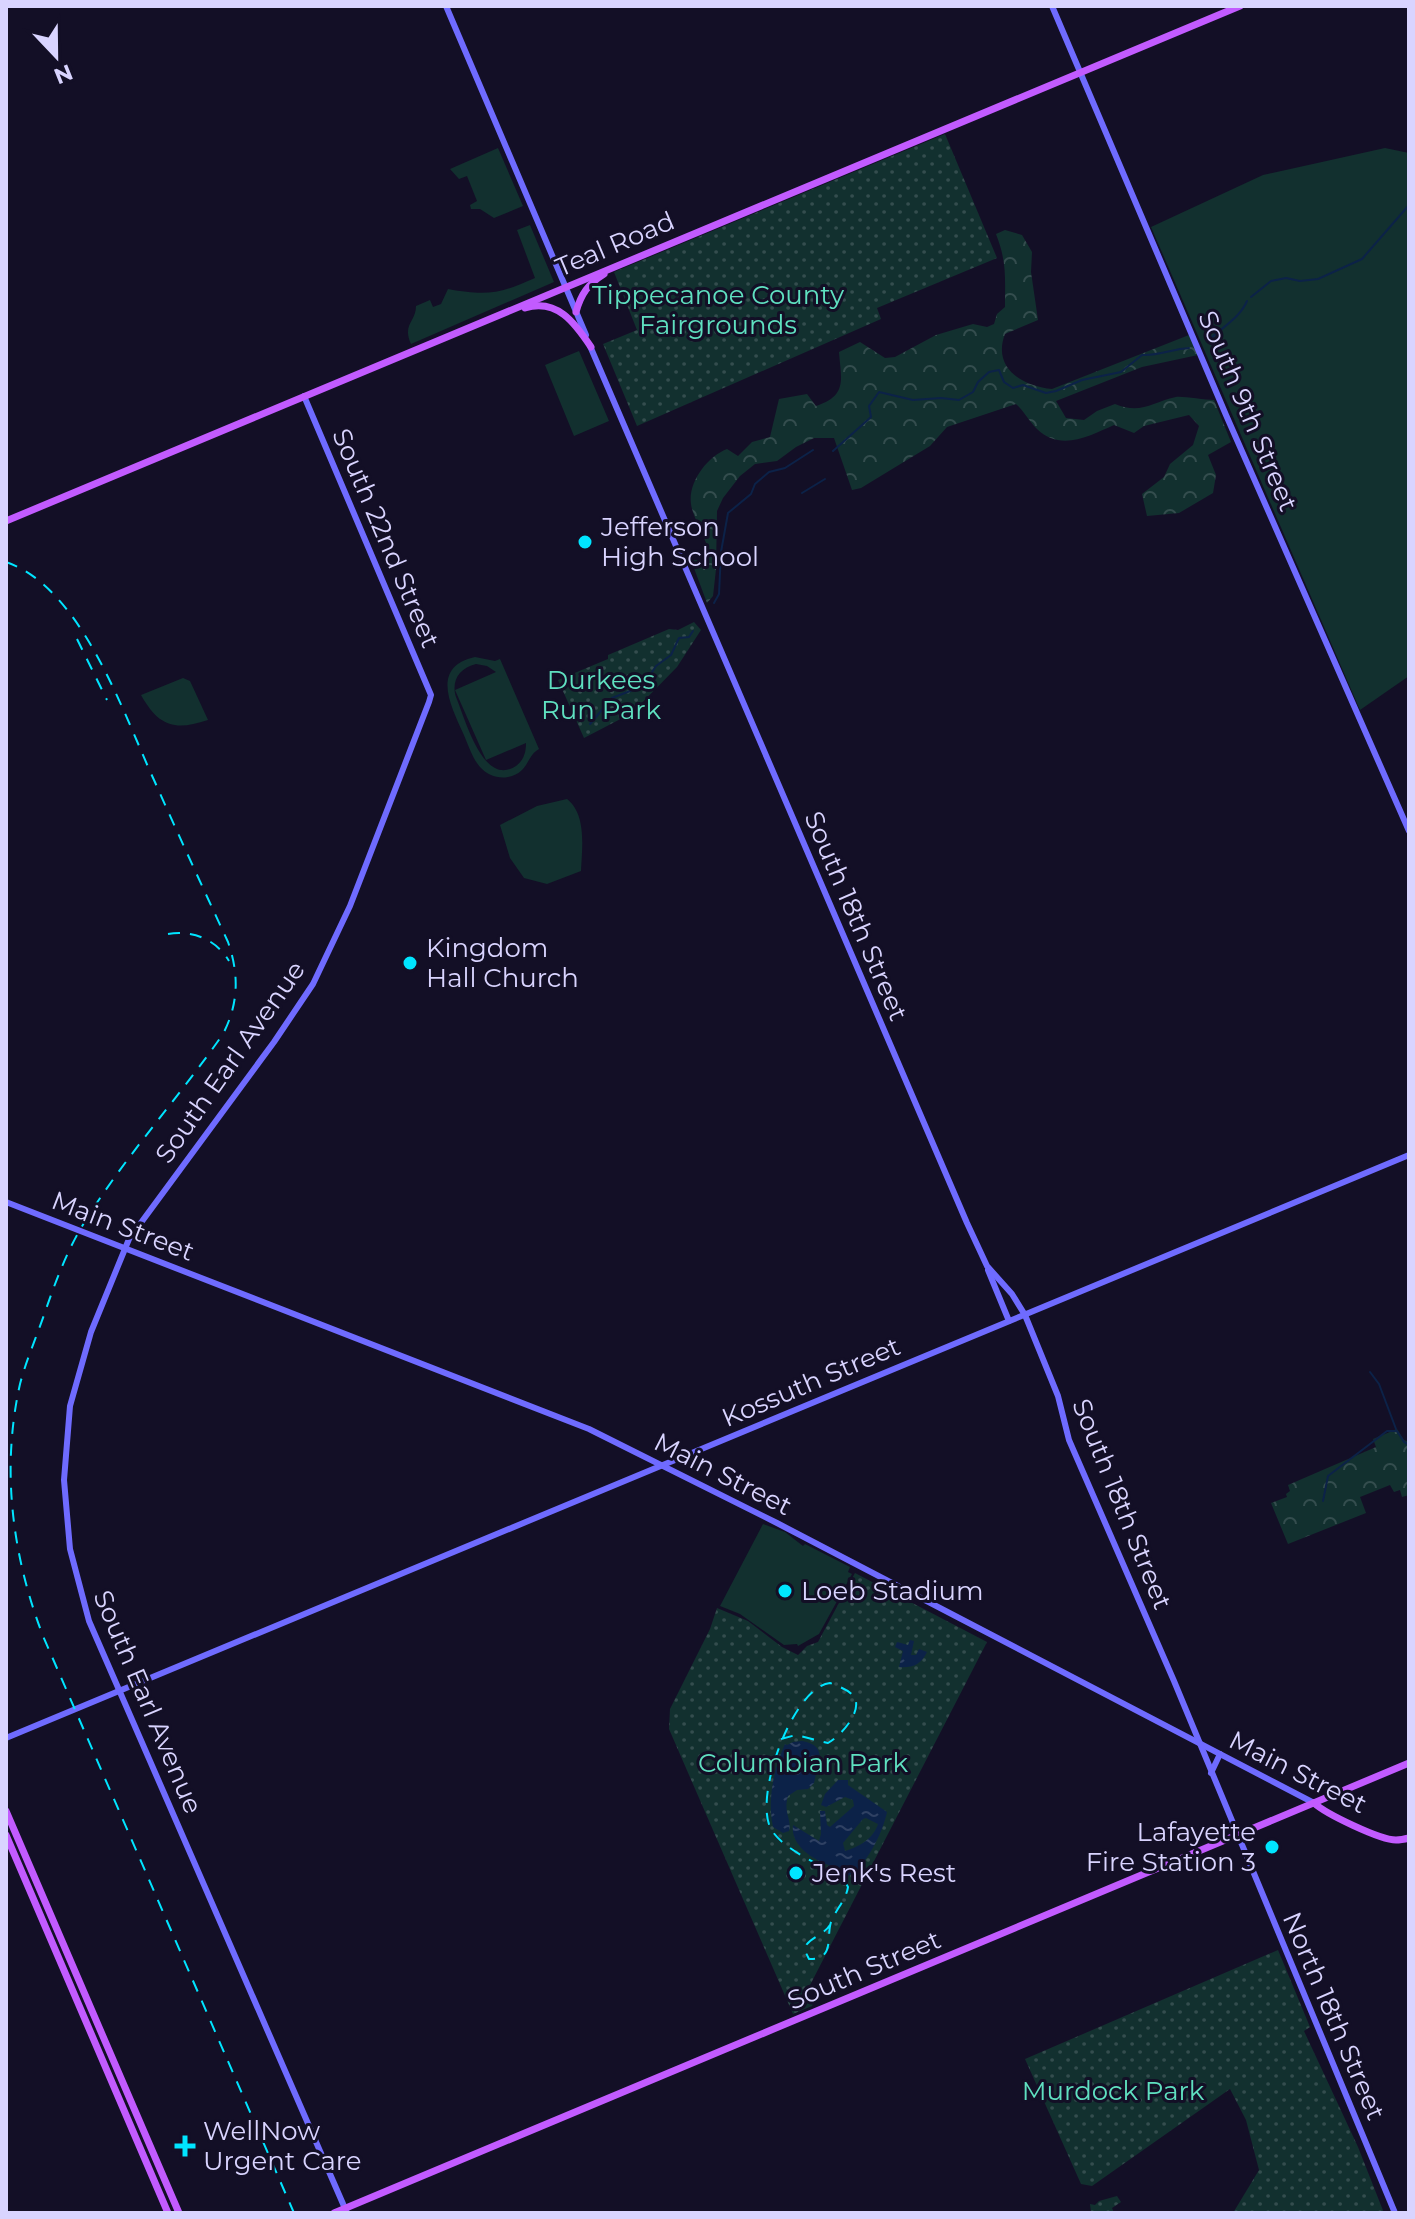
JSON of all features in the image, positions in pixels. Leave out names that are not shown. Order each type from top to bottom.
[{"type":"main road","name":"Teal Road","points":[[6,521],[1240,6]]},
{"type":"main road","points":[[576,312],[588,286],[627,261]]},
{"type":"main road","points":[[495,316],[536,305],[547,306],[569,317],[591,347]]},
{"type":"main road","name":"South Street","points":[[334,2213],[346,2211],[1409,1763]]},
{"type":"main road","name":"Main Street","points":[[1314,1803],[1329,1813],[1395,1840],[1409,1838]]},
{"type":"main road","points":[[6,1811],[179,2213]]},
{"type":"main road","points":[[6,1835],[168,2213]]},
{"type":"street","name":"South 18th Street","points":[[446,6],[701,610],[987,1266],[1012,1294],[1025,1315],[1058,1396],[1069,1440],[1236,1835]]},
{"type":"street","name":"South 9th Street","points":[[1052,6],[1409,831]]},
{"type":"street","name":"South 22nd Street","points":[[304,396],[431,695]]},
{"type":"street","name":"South Earl Avenue","points":[[346,2211],[89,1621],[78,1584],[66,1521],[64,1470],[70,1406],[78,1372],[124,1248],[313,984],[350,906],[431,695]]},
{"type":"street","name":"Kossuth Street","points":[[6,1738],[1409,1155]]},
{"type":"street","name":"Main Street","points":[[6,1202],[589,1429],[1314,1803]]},
{"type":"street","points":[[987,1266],[1009,1321]]},
{"type":"street","points":[[1178,1732],[1187,1727],[1189,1719]]},
{"type":"street","points":[[1211,1773],[1220,1754]]},
{"type":"street","name":"North 18th Street","points":[[1236,1835],[1395,2213]]},
{"type":"green space","name":"Tippecanoe County Fairgrounds","points":[[945,134],[997,258],[877,308],[881,319],[637,426],[603,344],[637,330],[614,272]]},
{"type":"green space","points":[[498,148],[523,206],[494,218],[480,209],[471,209],[470,205],[477,201],[467,176],[459,179],[450,169]]},
{"type":"green space","points":[[1385,148],[1409,153],[1409,676],[1360,710],[1151,227],[1263,175]]},
{"type":"green space","points":[[530,225],[554,282],[411,344],[408,332],[416,306],[430,300],[433,307],[441,304],[448,289],[493,292],[535,278],[517,230]]},
{"type":"green space","points":[[1005,230],[1022,235],[1032,252],[1031,272],[1038,320],[1005,334],[1002,346],[1006,366],[1030,384],[1052,389],[1189,335],[1198,355],[1142,367],[1056,401],[1066,418],[1084,420],[1115,404],[1132,408],[1176,397],[1214,400],[1231,442],[1208,455],[1216,475],[1213,493],[1179,513],[1147,516],[1142,494],[1164,477],[1170,464],[1193,445],[1199,426],[1189,415],[1144,426],[1134,433],[1114,425],[1085,437],[1065,441],[1046,436],[1016,404],[947,427],[930,446],[861,488],[852,490],[834,438],[814,438],[777,461],[755,464],[740,476],[723,498],[717,511],[713,596],[707,603],[691,560],[703,560],[709,551],[691,504],[693,487],[700,471],[727,449],[738,456],[752,442],[770,437],[779,399],[807,394],[816,406],[833,397],[840,385],[839,352],[860,342],[885,358],[895,357],[936,335],[973,324],[987,327],[994,324],[997,314],[1005,307],[1004,262],[996,234]]},
{"type":"green space","points":[[579,351],[609,421],[574,436],[545,365]]},
{"type":"green space","name":"Durkees Run Park","points":[[694,622],[701,630],[677,667],[632,713],[584,738],[558,680],[608,659],[608,655],[669,629],[678,630]]},
{"type":"green space","points":[[475,657],[500,659],[539,749],[520,772],[508,777],[489,774],[472,755],[450,700],[448,678],[452,669]],"holes":[[[476,664],[496,672],[455,690],[461,672]],[[455,690],[486,760],[477,748]],[[526,743],[525,753],[516,766],[504,770],[486,760]]]},
{"type":"green space","points":[[183,678],[190,681],[208,720],[186,725],[169,724],[154,714],[141,695]]},
{"type":"green space","points":[[567,799],[578,814],[580,823],[581,871],[547,884],[524,878],[510,858],[500,825],[537,806]]},
{"type":"green space","points":[[1397,1429],[1409,1442],[1409,1495],[1402,1497],[1400,1490],[1394,1492],[1390,1485],[1360,1497],[1366,1513],[1288,1544],[1271,1503],[1287,1497],[1290,1491],[1288,1485],[1376,1447],[1373,1439]]},
{"type":"green space","name":"Loeb Stadium","points":[[763,1524],[785,1532],[803,1546],[805,1544],[850,1567],[848,1572],[852,1574],[819,1634],[798,1646],[784,1645],[740,1614],[720,1606]]},
{"type":"green space","name":"Columbian Park","points":[[855,1573],[987,1642],[805,1993],[808,2000],[814,2001],[812,2006],[793,2014],[669,1729],[670,1709],[710,1629],[717,1608],[748,1621],[798,1655],[807,1646],[818,1642]]},
{"type":"green space","name":"Murdock Park","points":[[1278,1950],[1310,2027],[1304,2031],[1358,2147],[1384,2213],[1233,2213],[1259,2170],[1246,2120],[1230,2089],[1092,2186],[1081,2184],[1025,2059]]},
{"type":"green space","points":[[1117,2196],[1121,2202],[1112,2208],[1114,2213],[1091,2212],[1090,2204]]},
{"type":"water","points":[[910,1640],[914,1641],[911,1655],[916,1655],[919,1649],[927,1652],[916,1665],[899,1667],[903,1651],[895,1647],[897,1642],[908,1645]]},
{"type":"water","points":[[802,1741],[816,1747],[819,1762],[814,1783],[808,1789],[797,1790],[788,1796],[786,1807],[790,1827],[783,1833],[773,1827],[771,1816],[775,1773],[785,1744]]},
{"type":"water","points":[[838,1780],[848,1780],[848,1785],[887,1812],[873,1848],[848,1876],[804,1851],[793,1833],[793,1825],[819,1841],[820,1811],[825,1811],[830,1827],[854,1806],[853,1800],[845,1797],[826,1807],[821,1805],[825,1794]],"holes":[[[863,1819],[878,1824],[865,1841],[845,1851],[843,1843]]]},
{"type":"waterway","points":[[1251,297],[1271,281],[1318,279],[1362,259],[1409,205]]},
{"type":"waterway","points":[[1208,341],[1235,318],[1247,301]]},
{"type":"waterway","points":[[833,451],[871,417],[869,406],[879,392],[913,400],[959,400],[973,392],[989,372],[999,370],[1004,382],[1013,388],[1023,385],[1046,393],[1082,380],[1121,372],[1142,355],[1189,348]]},
{"type":"waterway","points":[[714,603],[719,594],[721,552],[728,513],[751,494],[755,484],[769,472],[785,468],[813,450]]},
{"type":"waterway","points":[[802,493],[825,479]]},
{"type":"waterway","points":[[590,724],[612,698],[643,686],[656,666],[671,655],[679,638],[689,637],[693,631]]},
{"type":"waterway","points":[[1370,1372],[1379,1384],[1396,1429]]},
{"type":"waterway","points":[[1323,1501],[1328,1476],[1387,1431],[1397,1431],[1409,1445]]},
{"type":"railway","points":[[6,562],[33,576],[57,598],[97,656],[228,942],[236,988],[232,1011],[223,1034],[104,1192],[75,1239],[58,1276],[22,1375],[14,1416],[11,1480],[17,1543],[43,1636],[294,2213]]},
{"type":"railway","points":[[77,639],[107,700]]},
{"type":"railway","points":[[168,934],[186,933],[203,938],[224,953],[229,961]]},
{"type":"railway","points":[[781,1739],[796,1735],[828,1743],[851,1720],[856,1700],[849,1692],[830,1683],[816,1689],[790,1723],[780,1746],[772,1770],[767,1793],[767,1814],[777,1837],[794,1851],[843,1878],[848,1887],[831,1922],[826,1952],[823,1956],[809,1959],[804,1949],[806,1945],[830,1925]]},
{"type":"place","name":"Jefferson High School","points":[[585,542]]},
{"type":"place","name":"Kingdom Hall Church","points":[[410,963]]},
{"type":"place","name":"Loeb Stadium","points":[[785,1591]]},
{"type":"place","name":"Lafayette Fire Station 3","points":[[1272,1847]]},
{"type":"place","name":"Jenk's Rest","points":[[796,1873]]},
{"type":"place","name":"WellNow Urgent Care","points":[[185,2146]]}]
